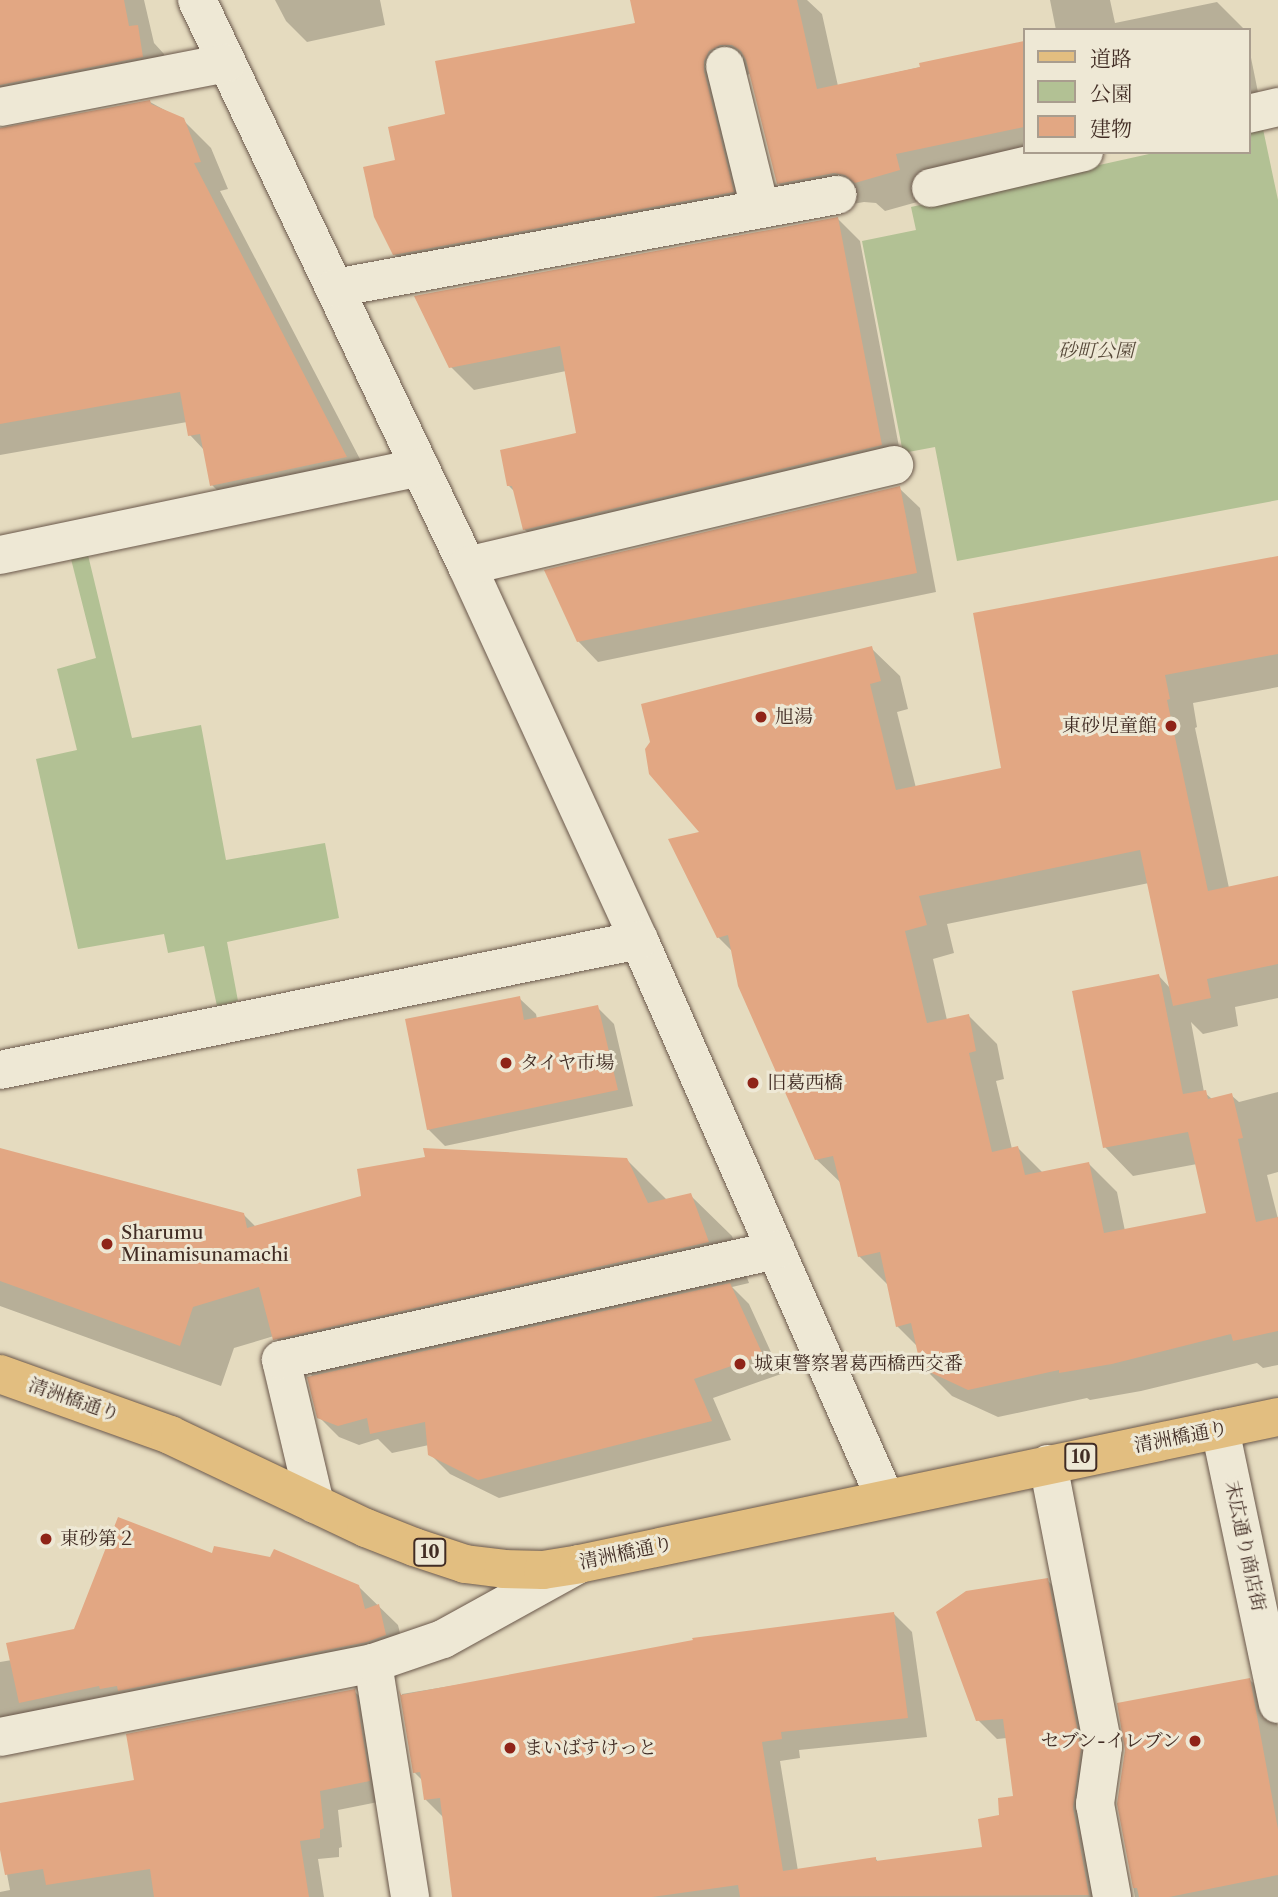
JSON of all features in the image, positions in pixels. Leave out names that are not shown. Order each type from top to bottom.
[{"type":"main road","name":"清洲橋通り","points":[[0,1374],[170,1435],[366,1528],[465,1564],[542,1570],[1278,1417]]},
{"type":"street","points":[[197,0],[467,566],[639,940],[885,1498]]},
{"type":"street","points":[[0,107],[226,63]]},
{"type":"street","points":[[725,66],[760,208]]},
{"type":"street","points":[[1250,114],[1278,107]]},
{"type":"street","points":[[931,188],[1076,154]]},
{"type":"street","points":[[335,288],[837,195]]},
{"type":"street","points":[[467,566],[894,465]]},
{"type":"street","points":[[0,555],[420,467]]},
{"type":"street","points":[[0,1070],[639,940]]},
{"type":"street","points":[[315,1504],[281,1360],[776,1250]]},
{"type":"street","name":"末広通り商店街","points":[[1220,1429],[1278,1704]]},
{"type":"street","points":[[1048,1464],[1103,1747],[1095,1804],[1112,1897]]},
{"type":"street","points":[[0,1737],[373,1663],[443,1639],[579,1564]]},
{"type":"street","points":[[373,1663],[410,1897]]},
{"type":"green space","name":"砂町公園","points":[[1263,129],[1278,200],[1278,500],[957,561],[935,447],[903,453],[862,241],[916,230],[911,207],[1149,154],[1250,154],[1250,132]]},
{"type":"green space","points":[[88,555],[132,738],[201,725],[226,860],[325,843],[339,918],[227,942],[238,1001],[217,1006],[204,946],[168,953],[164,934],[78,949],[36,759],[77,750],[57,669],[96,658],[71,559]]},
{"type":"building","points":[[0,0],[124,0],[129,26],[138,25],[143,57],[0,85]]},
{"type":"building","points":[[630,0],[797,0],[817,89],[920,67],[919,63],[1023,41],[1023,127],[896,154],[900,170],[855,183],[845,175],[834,173],[777,184],[746,60],[741,51],[732,45],[720,45],[709,51],[704,61],[704,71],[734,192],[393,255],[374,217],[363,167],[395,160],[388,127],[445,114],[435,61],[635,23]]},
{"type":"building","points":[[150,100],[151,104],[184,118],[201,162],[194,163],[347,457],[210,486],[200,434],[188,436],[180,392],[0,424],[0,128]]},
{"type":"building","points":[[838,217],[882,445],[523,530],[512,486],[507,486],[500,450],[576,433],[560,346],[449,368],[414,296]]},
{"type":"building","points":[[900,486],[917,573],[577,642],[544,570]]},
{"type":"building","points":[[1278,556],[1278,654],[1165,675],[1170,699],[1167,700],[1208,891],[1278,876],[1278,964],[1207,979],[1211,998],[1173,1006],[1140,850],[919,896],[927,925],[905,931],[927,1023],[969,1014],[976,1051],[969,1053],[992,1152],[1018,1146],[1025,1175],[1089,1162],[1104,1233],[1206,1213],[1188,1132],[1103,1148],[1072,991],[1159,974],[1183,1094],[1206,1090],[1208,1099],[1232,1093],[1243,1138],[1238,1139],[1256,1222],[1278,1217],[1278,1331],[1233,1341],[1231,1334],[1112,1364],[1059,1373],[1059,1370],[968,1390],[921,1368],[911,1323],[896,1327],[880,1252],[858,1257],[833,1156],[815,1160],[738,986],[728,935],[717,938],[668,839],[699,832],[649,774],[645,749],[650,742],[641,704],[872,646],[881,681],[870,684],[896,790],[1001,768],[973,613]]},
{"type":"building","points":[[520,996],[524,1020],[598,1005],[618,1090],[427,1130],[405,1019]]},
{"type":"building","points":[[0,1148],[244,1213],[247,1228],[361,1196],[357,1169],[425,1157],[423,1148],[627,1158],[648,1203],[691,1193],[709,1242],[273,1340],[259,1287],[193,1307],[180,1346],[0,1281]]},
{"type":"building","points":[[730,1283],[763,1355],[694,1379],[712,1421],[478,1480],[428,1455],[425,1422],[370,1434],[367,1418],[338,1426],[317,1418],[307,1377]]},
{"type":"building","points":[[118,1517],[212,1553],[214,1546],[270,1557],[274,1549],[359,1585],[365,1609],[379,1604],[386,1635],[367,1642],[118,1691],[117,1686],[100,1689],[99,1686],[19,1703],[6,1643],[74,1629]]},
{"type":"building","points":[[1048,1578],[1081,1748],[1073,1808],[1089,1895],[740,1897],[738,1885],[652,1897],[452,1897],[440,1798],[424,1800],[420,1772],[413,1773],[399,1689],[401,1695],[693,1640],[692,1638],[894,1612],[908,1718],[781,1732],[782,1739],[762,1742],[783,1871],[876,1857],[876,1861],[982,1847],[978,1819],[999,1815],[998,1798],[1013,1796],[1003,1719],[976,1721],[936,1612],[966,1591]]},
{"type":"building","points":[[1250,1678],[1278,1829],[1278,1875],[1169,1897],[1139,1897],[1137,1888],[1133,1888],[1117,1804],[1125,1750],[1117,1703]]},
{"type":"building","points":[[355,1689],[370,1781],[320,1791],[324,1828],[320,1830],[320,1838],[300,1841],[309,1897],[154,1897],[150,1869],[46,1885],[43,1869],[5,1875],[0,1850],[0,1803],[134,1780],[126,1734]]},
{"type":"place","name":"旭湯","points":[[761,717]]},
{"type":"place","name":"東砂児童館","points":[[1171,726]]},
{"type":"place","name":"タイヤ市場","points":[[506,1063]]},
{"type":"place","name":"旧葛西橋","points":[[753,1083]]},
{"type":"place","name":"Sharumu Minamisunamachi","points":[[107,1244]]},
{"type":"place","name":"城東警察署葛西橋西交番","points":[[740,1364]]},
{"type":"place","name":"東砂第２","points":[[46,1539]]},
{"type":"place","name":"セブン-イレブン","points":[[1195,1741]]},
{"type":"place","name":"まいばすけっと","points":[[510,1748]]}]
